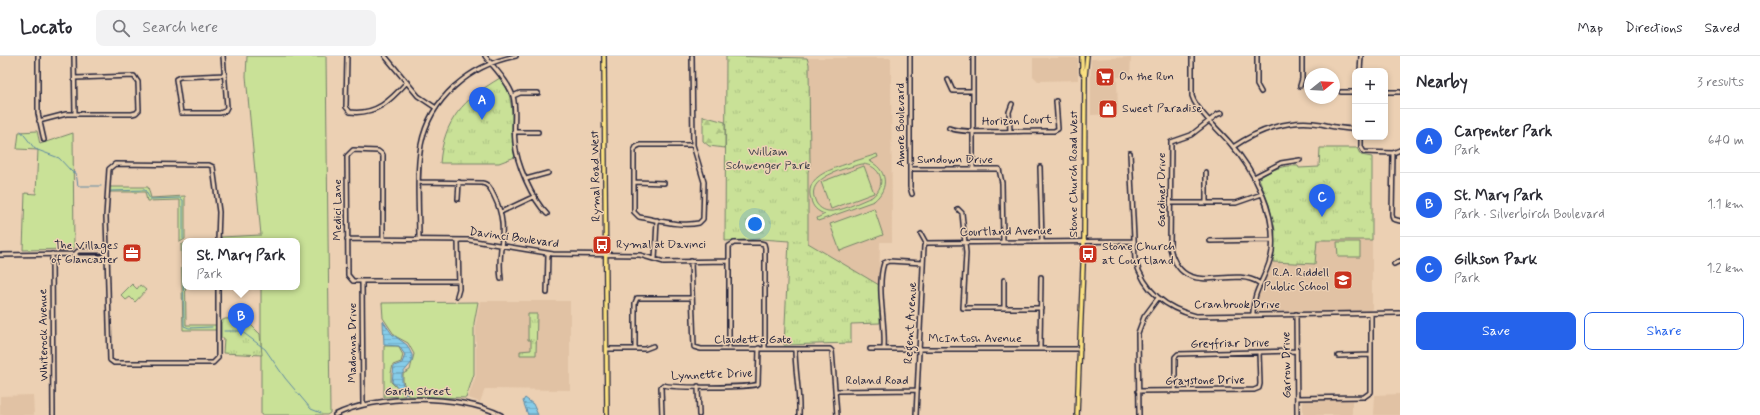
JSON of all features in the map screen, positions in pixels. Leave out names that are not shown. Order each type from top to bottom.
[{"type":"main road","name":"Rymal Road West","points":[[604,56],[607,415]]},
{"type":"main road","name":"Stone Church Road West","points":[[1082,56],[1082,72],[1084,76]]},
{"type":"main road","name":"Stone Church Road West","points":[[1077,415],[1084,241],[1084,76],[1087,56]]},
{"type":"street","points":[[38,56],[39,121],[44,140]]},
{"type":"street","points":[[74,56],[75,114]]},
{"type":"street","points":[[223,56],[225,76],[228,107],[225,111],[181,113],[176,79],[180,77],[225,76]]},
{"type":"street","points":[[347,56],[346,107],[350,112],[369,112],[384,105],[407,82]]},
{"type":"street","points":[[385,56],[418,96],[436,108]]},
{"type":"street","points":[[485,56],[508,86],[513,96],[514,132],[517,156],[534,196],[547,214]]},
{"type":"street","points":[[420,240],[422,142],[427,126],[436,108],[458,83],[472,72],[490,63],[516,56]]},
{"type":"street","points":[[692,56],[692,144],[704,182],[703,219],[699,223],[695,224],[657,220],[639,217],[636,215],[634,151],[638,145],[692,144]]},
{"type":"street","name":"Amore Boulevard","points":[[910,56],[910,189],[912,194]]},
{"type":"street","points":[[973,56],[973,169]]},
{"type":"street","points":[[1192,56],[1192,96],[1198,108],[1233,147],[1254,177],[1268,212],[1272,240],[1270,261],[1254,297],[1253,315]]},
{"type":"street","points":[[1257,56],[1257,86],[1261,92]]},
{"type":"street","points":[[1300,86],[1302,79],[1302,56]]},
{"type":"street","points":[[1360,68],[1361,56]]},
{"type":"street","points":[[39,121],[64,115],[132,114],[139,110],[138,82],[134,76],[74,78]]},
{"type":"street","points":[[948,80],[953,91],[973,91]]},
{"type":"street","points":[[1340,92],[1352,92]]},
{"type":"street","points":[[1388,92],[1400,92]]},
{"type":"street","points":[[513,96],[538,93]]},
{"type":"street","name":"Horizon Court","points":[[949,128],[954,130],[973,131],[1057,130],[1056,101]]},
{"type":"street","points":[[1010,130],[1009,112],[1012,104]]},
{"type":"street","points":[[1210,120],[1222,113]]},
{"type":"street","name":"Gardiner Drive","points":[[1210,120],[1191,135],[1171,142],[1170,248],[1174,260],[1180,269],[1192,277],[1204,279],[1249,279],[1259,283]]},
{"type":"street","points":[[1233,147],[1257,132],[1274,126],[1314,124],[1352,130]]},
{"type":"street","points":[[514,132],[538,132]]},
{"type":"street","points":[[1361,140],[1361,147],[1364,152],[1392,153],[1400,150]]},
{"type":"street","name":"Medici Lane","points":[[383,240],[383,155],[378,151],[353,150],[347,156],[348,278],[354,281],[459,282]]},
{"type":"street","name":"Cranbrook Drive","points":[[1130,153],[1135,260],[1139,274],[1146,286],[1158,298],[1172,308],[1196,316],[1400,313]]},
{"type":"street","points":[[1392,153],[1392,215],[1393,219],[1400,221]]},
{"type":"street","points":[[1254,177],[1281,163],[1300,160]]},
{"type":"street","points":[[218,238],[219,212],[213,167],[209,165],[116,164],[109,169],[106,203],[108,357],[111,361],[114,363],[210,363],[217,361],[218,290]]},
{"type":"street","points":[[1040,167],[1042,241]]},
{"type":"street","name":"Sundown Drive","points":[[910,169],[997,168],[1000,170],[1002,183],[1003,241]]},
{"type":"street","points":[[1206,172],[1206,203]]},
{"type":"street","points":[[526,179],[548,173]]},
{"type":"street","points":[[420,182],[482,182],[488,185],[501,212],[503,224],[500,267],[501,279]]},
{"type":"street","points":[[458,182],[458,199]]},
{"type":"street","points":[[634,182],[664,183]]},
{"type":"street","points":[[1170,203],[1239,203],[1262,194]]},
{"type":"street","points":[[501,212],[534,196]]},
{"type":"street","points":[[958,209],[962,213],[965,242],[963,308],[1041,308]]},
{"type":"street","points":[[655,260],[657,220]]},
{"type":"street","points":[[921,234],[926,243]]},
{"type":"street","name":"Davinci Boulevard","points":[[347,240],[458,240],[502,245],[548,254],[640,255],[655,260],[729,261]]},
{"type":"street","points":[[457,296],[459,282],[458,240]]},
{"type":"street","points":[[1210,241],[1272,240]]},
{"type":"street","name":"Courtland Avenue","points":[[926,243],[1003,241],[1134,241]]},
{"type":"street","points":[[729,349],[729,246],[731,244],[760,243],[764,244],[765,348]]},
{"type":"street","name":"Regent Avenue","points":[[916,415],[923,263],[924,246],[926,243]]},
{"type":"street","points":[[75,254],[78,251],[102,251],[107,254]]},
{"type":"street","name":"Whiterock Avenue","points":[[52,254],[53,415]]},
{"type":"street","points":[[0,255],[75,254],[78,257],[102,257],[107,254]]},
{"type":"street","points":[[547,293],[548,254]]},
{"type":"street","name":"Claudette Gate","points":[[691,261],[694,347],[701,349],[831,349],[837,391],[837,415]]},
{"type":"street","points":[[1394,264],[1400,261]]},
{"type":"street","points":[[884,348],[885,333],[882,304],[883,267],[885,262],[923,263]]},
{"type":"street","points":[[1040,348],[1041,278]]},
{"type":"street","points":[[1004,280],[1004,308]]},
{"type":"street","name":"Madonna Drive","points":[[362,281],[363,404]]},
{"type":"street","points":[[636,349],[635,303],[637,298],[692,298]]},
{"type":"street","points":[[1138,415],[1138,333],[1144,317],[1158,298]]},
{"type":"street","name":"Garrow Drive","points":[[1296,314],[1297,415]]},
{"type":"street","points":[[1297,398],[1367,396],[1372,388],[1371,314]]},
{"type":"street","points":[[607,349],[645,349],[653,346]]},
{"type":"street","name":"Lynnette Drive","points":[[662,415],[661,386],[663,385],[698,386],[758,384],[759,348]]},
{"type":"street","points":[[795,349],[795,366],[800,393],[799,415]]},
{"type":"street","name":"McIntosh Avenue","points":[[870,349],[1080,349]]},
{"type":"street","name":"Greyfriar Drive","points":[[1175,391],[1175,358],[1178,354],[1296,351]]},
{"type":"street","name":"Graystone Drive","points":[[1138,391],[1254,390],[1259,388],[1259,352]]},
{"type":"street","points":[[1338,356],[1371,355]]},
{"type":"street","points":[[698,386],[699,415]]},
{"type":"street","name":"Roland Road","points":[[837,391],[917,390]]},
{"type":"street","name":"Garth Street","points":[[335,415],[363,404],[387,400],[455,401],[480,406],[501,415]]},
{"type":"shaded area","points":[[1131,57],[1130,77],[1117,77],[1118,114],[1091,115],[1091,59]]},
{"type":"shaded area","points":[[807,58],[891,58],[892,242],[880,242],[879,285],[808,243],[808,172],[810,164],[809,64]]},
{"type":"shaded area","points":[[1033,58],[1078,58],[1078,80],[1038,81],[1033,76]]},
{"type":"shaded area","name":"R.A. Riddell Public School","points":[[1317,240],[1372,240],[1372,311],[1257,311],[1257,295],[1273,262],[1315,264]]},
{"type":"shaded area","points":[[480,301],[570,301],[570,390],[485,389],[480,402],[468,398],[476,375],[476,322]]},
{"type":"shaded area","points":[[1400,394],[1400,415],[1374,415],[1375,395]]},
{"type":"shaded area","points":[[33,395],[34,415],[0,415],[0,396]]},
{"type":"shaded area","points":[[1303,400],[1352,400],[1352,415],[1303,415]]},
{"type":"green space","points":[[247,56],[326,56],[330,413],[327,415],[261,415],[261,290],[300,290],[300,238],[221,237],[261,235],[246,76]]},
{"type":"green space","name":"William Schwenger Park","points":[[726,56],[807,58],[809,64],[810,164],[808,172],[808,243],[879,285],[880,323],[851,324],[851,343],[784,345],[789,241],[761,239],[725,241]]},
{"type":"green space","points":[[500,78],[506,87],[511,106],[513,147],[515,157],[499,163],[440,163],[446,134],[458,112],[476,94]]},
{"type":"green space","points":[[703,116],[725,122],[725,148],[709,146],[703,141]]},
{"type":"green space","points":[[37,131],[40,144],[73,133],[74,249],[23,250],[25,193],[36,194],[38,150],[17,149],[19,132]]},
{"type":"green space","points":[[1320,148],[1357,148],[1361,155],[1372,157],[1372,240],[1317,240],[1315,264],[1273,262],[1275,230],[1269,205],[1259,178],[1282,167],[1319,167]]},
{"type":"green space","points":[[877,154],[878,157],[869,161],[875,164],[883,174],[884,185],[879,196],[874,201],[818,221],[817,218],[825,214],[816,209],[810,196],[810,190],[814,181],[829,170]],"holes":[[[862,164],[869,165],[878,172],[881,182],[880,187],[872,197],[844,209],[833,211],[824,210],[817,204],[813,192],[816,185],[821,180],[846,168]]]},
{"type":"green space","points":[[864,166],[874,193],[831,209],[821,182]]},
{"type":"green space","points":[[110,187],[148,187],[151,198],[185,196],[185,238],[182,238],[182,241],[180,242],[180,200],[147,201],[145,192],[109,192]]},
{"type":"green space","points":[[874,208],[883,235],[840,251],[830,224]]},
{"type":"green space","points":[[1337,242],[1360,242],[1360,257],[1338,257]]},
{"type":"green space","points":[[182,244],[182,288],[181,245]]},
{"type":"green space","points":[[132,284],[137,289],[140,285],[146,290],[135,302],[130,297],[126,300],[121,295]]},
{"type":"green space","points":[[182,290],[186,290],[186,325],[217,325],[216,330],[183,330]]},
{"type":"green space","points":[[478,302],[474,323],[474,374],[466,398],[408,396],[403,381],[403,374],[410,370],[414,354],[408,343],[395,336],[383,318],[382,303]]},
{"type":"green space","points":[[528,314],[537,314],[536,355],[520,355],[520,351],[531,350],[531,340],[528,340]]},
{"type":"green space","points":[[244,318],[260,334],[262,355],[223,353],[224,338],[221,338],[221,321],[225,319]]},
{"type":"green space","points":[[384,346],[398,346],[403,355],[401,362],[393,365],[391,382],[405,396],[384,397]]},
{"type":"water","points":[[383,321],[392,334],[407,345],[412,355],[412,362],[402,374],[402,382],[407,395],[392,382],[394,366],[402,363],[405,355],[399,346],[384,345]]},
{"type":"water","points":[[525,398],[533,404],[538,415],[528,415],[523,401]]},
{"type":"waterway","points":[[21,131],[35,149],[59,158],[72,172],[76,173],[78,186],[101,186]]},
{"type":"waterway","points":[[111,191],[145,190],[150,199],[180,198],[183,200],[183,238]]},
{"type":"waterway","points":[[184,290],[184,326],[189,328],[212,327]]},
{"type":"waterway","points":[[224,331],[241,331],[265,349],[285,378],[311,409],[321,413]]},
{"type":"place","name":"On the Run","points":[[1105,77]]},
{"type":"place","name":"Sweet Paradise","points":[[1108,109]]},
{"type":"place","name":"Carpenter Park","points":[[482,120]]},
{"type":"place","name":"Gilkson Park","points":[[1322,217]]},
{"type":"place","name":"Rymal at Davinci","points":[[602,245]]},
{"type":"place","name":"The Villages of Glancaster","points":[[132,253]]},
{"type":"place","name":"Stone Church at Courtland","points":[[1088,254]]},
{"type":"place","name":"R.A. Riddell Public School","points":[[1343,280]]},
{"type":"place","name":"St. Mary Park","points":[[241,336]]}]
